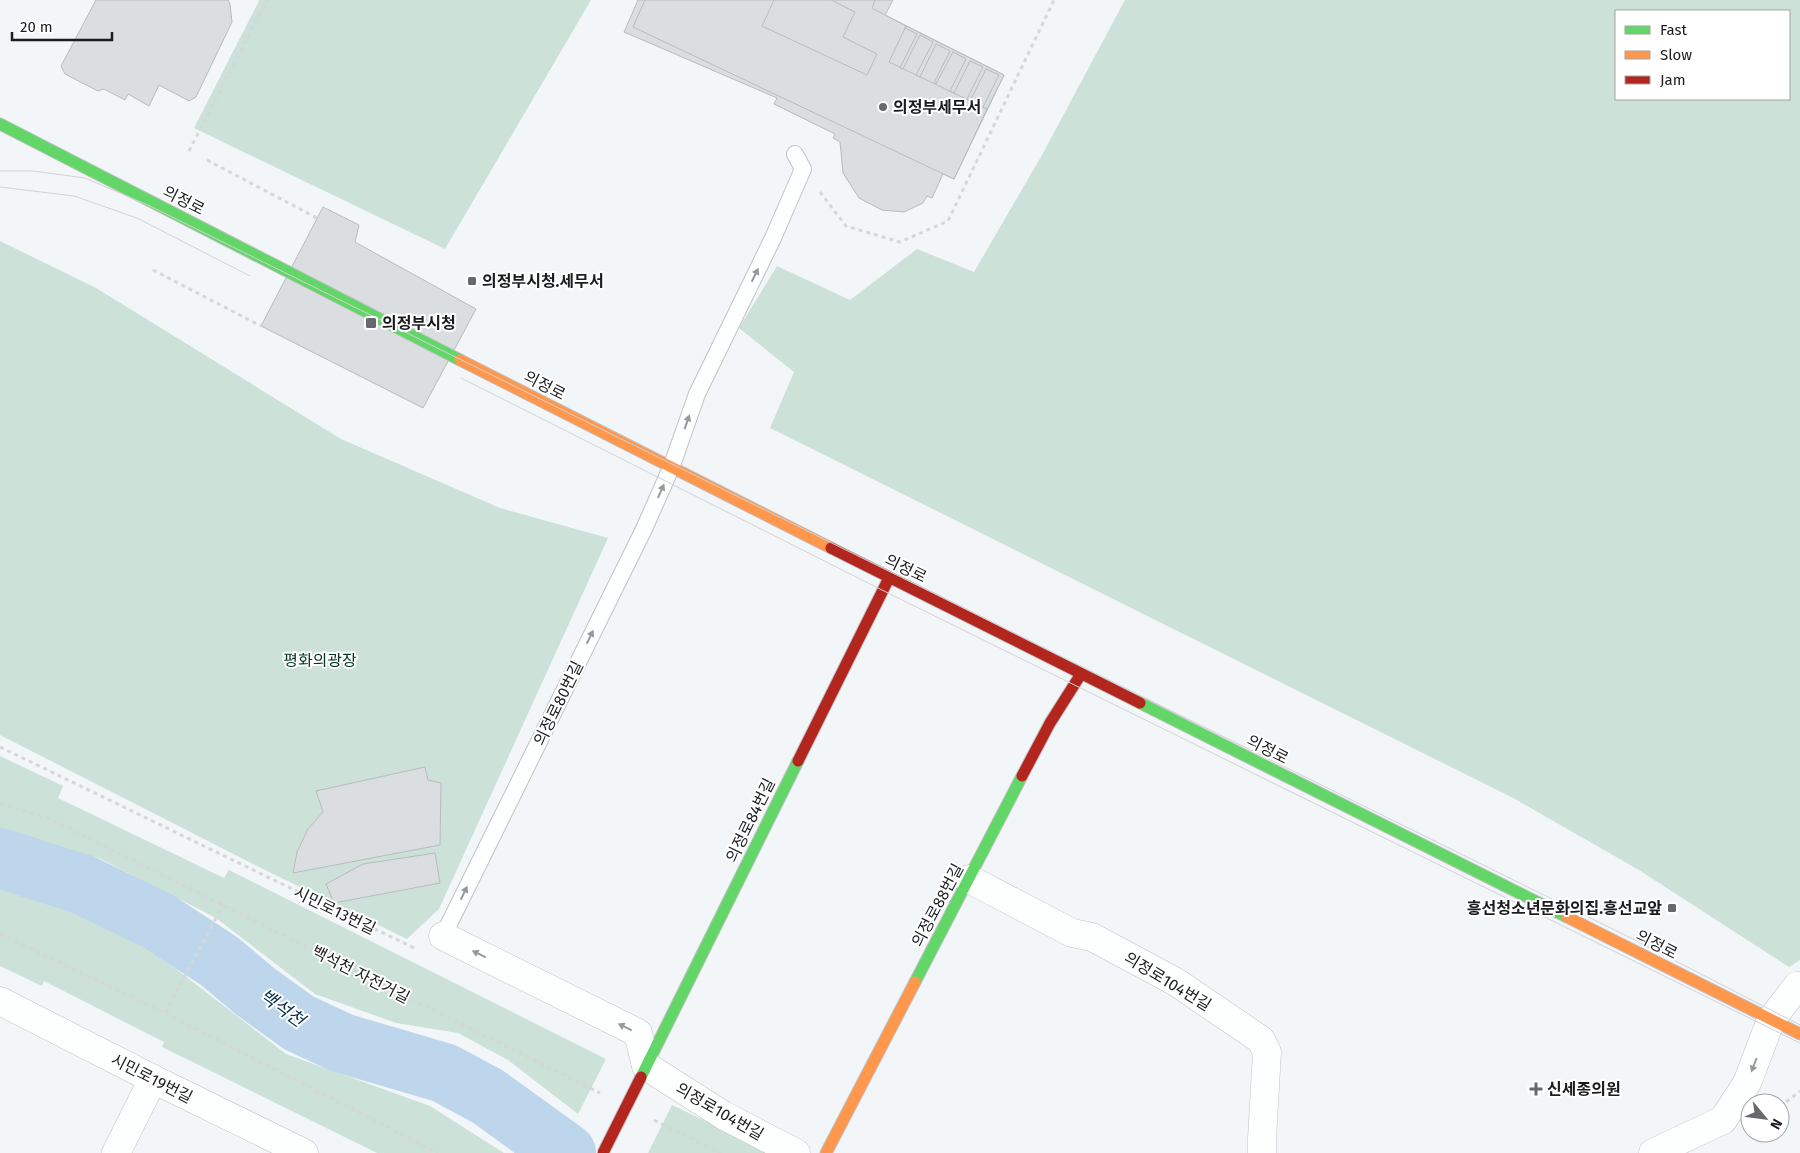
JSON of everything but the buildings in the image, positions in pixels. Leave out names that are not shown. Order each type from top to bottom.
[{"type":"street","name":"의정로","points":[[0,124],[671,468],[1800,1034]]},
{"type":"street","name":"의정로84번길","points":[[603,1153],[889,578]]},
{"type":"street","name":"의정로88번길","points":[[826,1153],[1050,723],[1081,674]]},
{"type":"street","name":"의정로104번길","points":[[969,879],[1072,933],[1092,938],[1176,982],[1261,1040],[1267,1052],[1262,1153]]},
{"type":"street","points":[[443,936],[638,1033],[643,1071]]},
{"type":"street","points":[[1653,1153],[1723,1120],[1747,1083],[1771,1020],[1797,986]]},
{"type":"street","name":"시민로19번길","points":[[0,1001],[304,1153]]},
{"type":"street","name":"의정로104번길","points":[[643,1071],[796,1153]]},
{"type":"street","points":[[116,1153],[153,1079]]},
{"type":"lane","points":[[795,154],[802,169]]},
{"type":"lane","name":"의정로80번길","points":[[443,936],[644,529],[671,468],[697,394],[773,238],[802,169]]},
{"type":"path","points":[[189,151],[267,0]]},
{"type":"path","points":[[802,169],[846,226],[900,242],[948,221],[1054,0]]},
{"type":"path","points":[[207,160],[317,218]]},
{"type":"path","points":[[153,270],[261,326]]},
{"type":"path","name":"시민로13번길","points":[[0,746],[419,950],[443,936]]},
{"type":"path","name":"백석천 자전거길","points":[[0,803],[48,818],[604,1095]]},
{"type":"path","points":[[165,1013],[223,904]]},
{"type":"path","points":[[0,934],[165,1013],[438,1153]]},
{"type":"path","points":[[649,1118],[720,1153]]},
{"type":"green space","points":[[258,0],[591,0],[445,249],[194,128]]},
{"type":"green space","points":[[1125,0],[1800,0],[1800,960],[1789,967],[1639,870],[1515,799],[770,428],[794,372],[739,328],[777,266],[850,300],[917,249],[974,272],[1042,155]]},
{"type":"green space","name":"평화의광장","points":[[0,241],[96,288],[341,439],[500,508],[608,538],[439,909],[407,939],[265,870],[0,735]]},
{"type":"green space","points":[[0,756],[63,786],[58,798],[224,878],[229,870],[606,1059],[578,1114],[508,1060],[458,1033],[396,1023],[315,994],[216,918],[99,858],[34,844],[0,828]]},
{"type":"green space","points":[[0,889],[68,904],[136,938],[286,1054],[430,1106],[504,1153],[377,1153],[162,1047],[164,1042],[44,981],[42,986],[0,966]]},
{"type":"green space","points":[[672,1105],[772,1153],[648,1153]]},
{"type":"waterway","name":"백석천","points":[[0,858],[84,885],[158,921],[219,961],[256,992],[299,1023],[342,1043],[444,1073],[487,1096],[566,1153]]},
{"type":"tram line","points":[[0,171],[33,171],[85,178],[150,206],[1637,941],[1800,1025]]},
{"type":"tram line","points":[[0,187],[74,196],[137,218],[250,276]]},
{"type":"tram line","points":[[461,378],[886,592],[1800,1043]]},
{"type":"traffic: fast","points":[[0,124],[460,360]]},
{"type":"traffic: fast","points":[[1140,703],[1567,917]]},
{"type":"traffic: fast","points":[[641,1077],[798,761]]},
{"type":"traffic: fast","points":[[915,982],[1022,776]]},
{"type":"traffic: slow","points":[[460,360],[831,548]]},
{"type":"traffic: slow","points":[[1567,917],[1800,1034]]},
{"type":"traffic: slow","points":[[826,1153],[915,982]]},
{"type":"traffic: jam","points":[[831,548],[1140,703]]},
{"type":"traffic: jam","points":[[798,761],[889,578]]},
{"type":"traffic: jam","points":[[1022,776],[1050,723],[1081,674]]},
{"type":"traffic: jam","points":[[603,1153],[641,1077]]},
{"type":"place","name":"의정부세무서","points":[[883,107]]},
{"type":"place","name":"의정부시청.세무서","points":[[472,281]]},
{"type":"place","name":"의정부시청","points":[[371,323]]},
{"type":"place","name":"흥선청소년문화의집.흥선교앞","points":[[1672,908]]},
{"type":"place","name":"신세종의원","points":[[1536,1089]]}]
